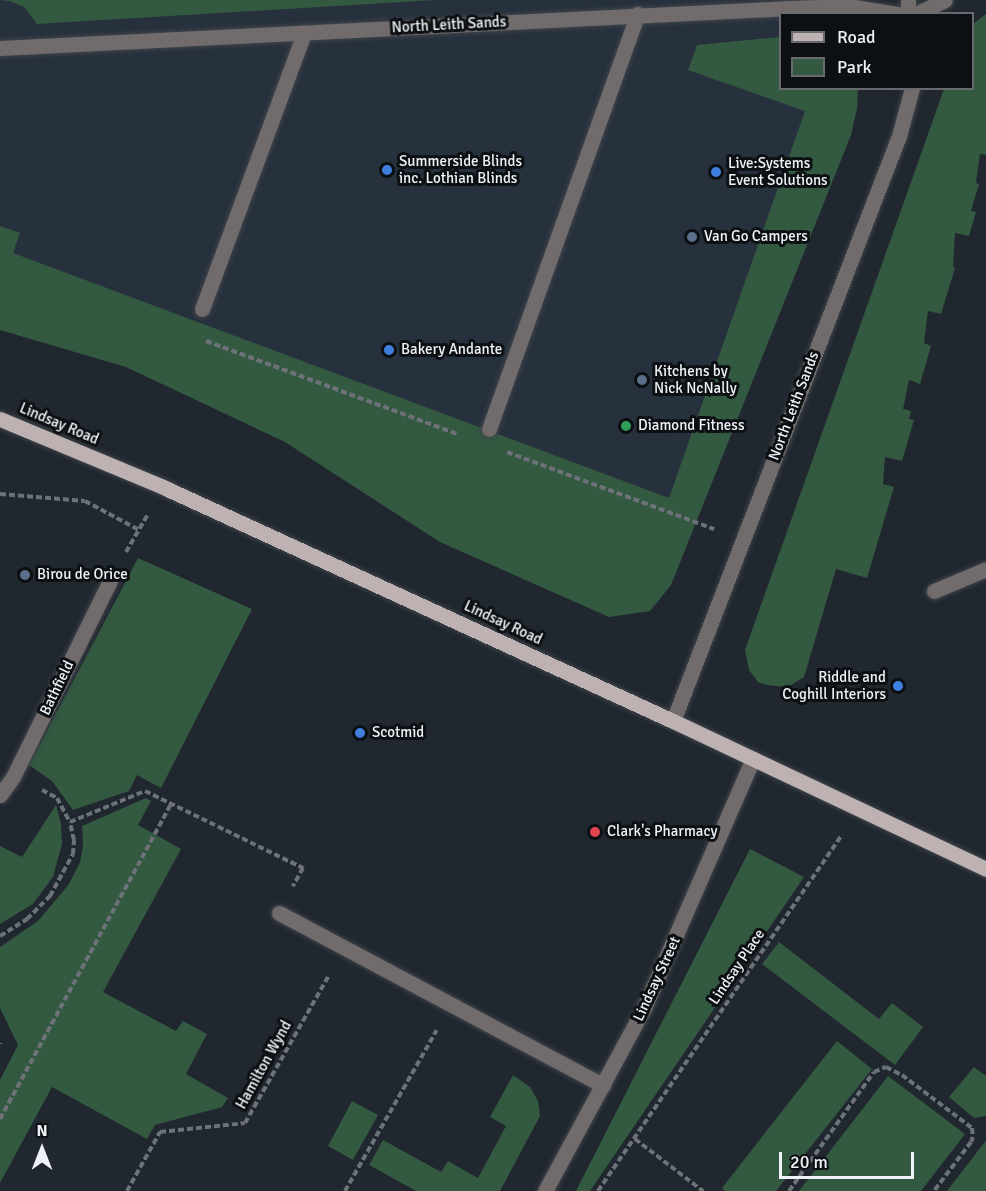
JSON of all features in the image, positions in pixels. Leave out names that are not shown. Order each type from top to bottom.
[{"type":"main road","name":"Lindsay Road","points":[[0,419],[163,487],[673,721],[986,870]]},
{"type":"street","points":[[920,12],[945,0]]},
{"type":"street","name":"North Leith Sands","points":[[0,48],[638,14],[848,6],[886,12]]},
{"type":"street","points":[[489,429],[638,14]]},
{"type":"street","points":[[202,309],[304,33]]},
{"type":"street","name":"North Leith Sands","points":[[673,721],[899,136],[911,90]]},
{"type":"street","points":[[934,591],[986,569]]},
{"type":"street","name":"Bathfield","points":[[0,795],[13,777],[111,579]]},
{"type":"street","name":"Lindsay Street","points":[[545,1191],[644,1008],[753,759]]},
{"type":"street","points":[[279,913],[603,1085]]},
{"type":"path","points":[[202,309],[196,337],[462,435]]},
{"type":"path","points":[[496,448],[742,540]]},
{"type":"path","points":[[111,579],[163,487]]},
{"type":"path","points":[[0,494],[85,501],[139,530]]},
{"type":"path","points":[[0,936],[27,919],[50,896],[73,854],[74,840],[70,822],[57,798],[13,777]]},
{"type":"path","points":[[70,822],[145,791],[303,868],[279,913]]},
{"type":"path","points":[[0,1119],[171,804]]},
{"type":"path","name":"Lindsay Place","points":[[598,1191],[860,810]]},
{"type":"path","name":"Hamilton Wynd","points":[[127,1191],[160,1132],[246,1123],[344,948]]},
{"type":"path","points":[[345,1191],[451,1005]]},
{"type":"path","points":[[789,1191],[874,1071],[886,1067],[902,1075],[972,1128],[974,1137],[971,1142],[934,1191]]},
{"type":"path","points":[[634,1139],[703,1191]]},
{"type":"shaded area","points":[[0,0],[866,0],[864,12],[779,12],[779,90],[858,90],[857,108],[851,135],[671,585],[650,611],[609,617],[440,542],[285,442],[126,367],[0,330]]},
{"type":"green space","points":[[0,0],[435,0],[37,24],[24,7],[10,1]]},
{"type":"green space","points":[[986,14],[986,155],[980,154],[976,183],[979,184],[971,211],[976,212],[969,236],[955,233],[953,267],[955,268],[941,314],[928,311],[924,343],[931,346],[920,384],[909,380],[903,409],[911,411],[909,419],[914,420],[902,461],[885,457],[883,484],[894,487],[867,578],[836,569],[804,677],[788,687],[766,685],[758,682],[749,670],[745,650],[944,90],[974,90],[974,23]]},
{"type":"green space","points":[[779,37],[779,90],[858,90],[857,108],[851,135],[671,585],[650,611],[609,617],[440,542],[285,442],[126,367],[0,330],[0,226],[20,233],[13,253],[669,498],[805,111],[688,70],[697,45]]},
{"type":"green space","points":[[138,558],[252,609],[161,788],[137,775],[129,791],[73,810],[52,781],[29,765]]},
{"type":"green space","points":[[146,798],[151,801],[138,825],[181,849],[103,992],[176,1031],[183,1021],[207,1034],[186,1074],[228,1098],[222,1107],[155,1125],[147,1139],[52,1087],[0,1183],[0,1080],[18,1045],[0,1008],[0,947],[38,921],[69,884],[80,862],[83,846],[82,826]]},
{"type":"green space","points":[[56,805],[61,824],[62,844],[53,877],[33,904],[0,924],[0,846],[22,857]]},
{"type":"green space","points":[[750,849],[804,877],[590,1191],[576,1191]]},
{"type":"green space","points":[[779,942],[879,1019],[892,1003],[923,1027],[895,1065],[762,964]]},
{"type":"green space","points":[[837,1041],[872,1069],[776,1191],[725,1191],[722,1188]]},
{"type":"green space","points":[[974,1067],[986,1076],[986,1116],[974,1118],[949,1097]]},
{"type":"green space","points":[[513,1075],[530,1087],[538,1101],[540,1116],[500,1191],[416,1191],[369,1165],[383,1140],[441,1172],[448,1161],[478,1178],[506,1126],[490,1117]]},
{"type":"green space","points":[[888,1076],[965,1134],[921,1191],[799,1191]]},
{"type":"green space","points":[[352,1101],[378,1115],[353,1160],[328,1146]]},
{"type":"green space","points":[[986,1141],[986,1191],[947,1191],[984,1143]]},
{"type":"place","name":"Summerside Blinds inc. Lothian Blinds","points":[[387,170]]},
{"type":"place","name":"Live:Systems Event Solutions","points":[[716,172]]},
{"type":"place","name":"Van Go Campers","points":[[692,237]]},
{"type":"place","name":"Bakery Andante","points":[[389,350]]},
{"type":"place","name":"Kitchens by Nick NcNally","points":[[642,380]]},
{"type":"place","name":"Diamond Fitness","points":[[626,426]]},
{"type":"place","name":"Birou de Orice","points":[[25,575]]},
{"type":"place","name":"Riddle and Coghill Interiors","points":[[898,686]]},
{"type":"place","name":"Scotmid","points":[[360,733]]},
{"type":"place","name":"Clark's Pharmacy","points":[[595,832]]}]
